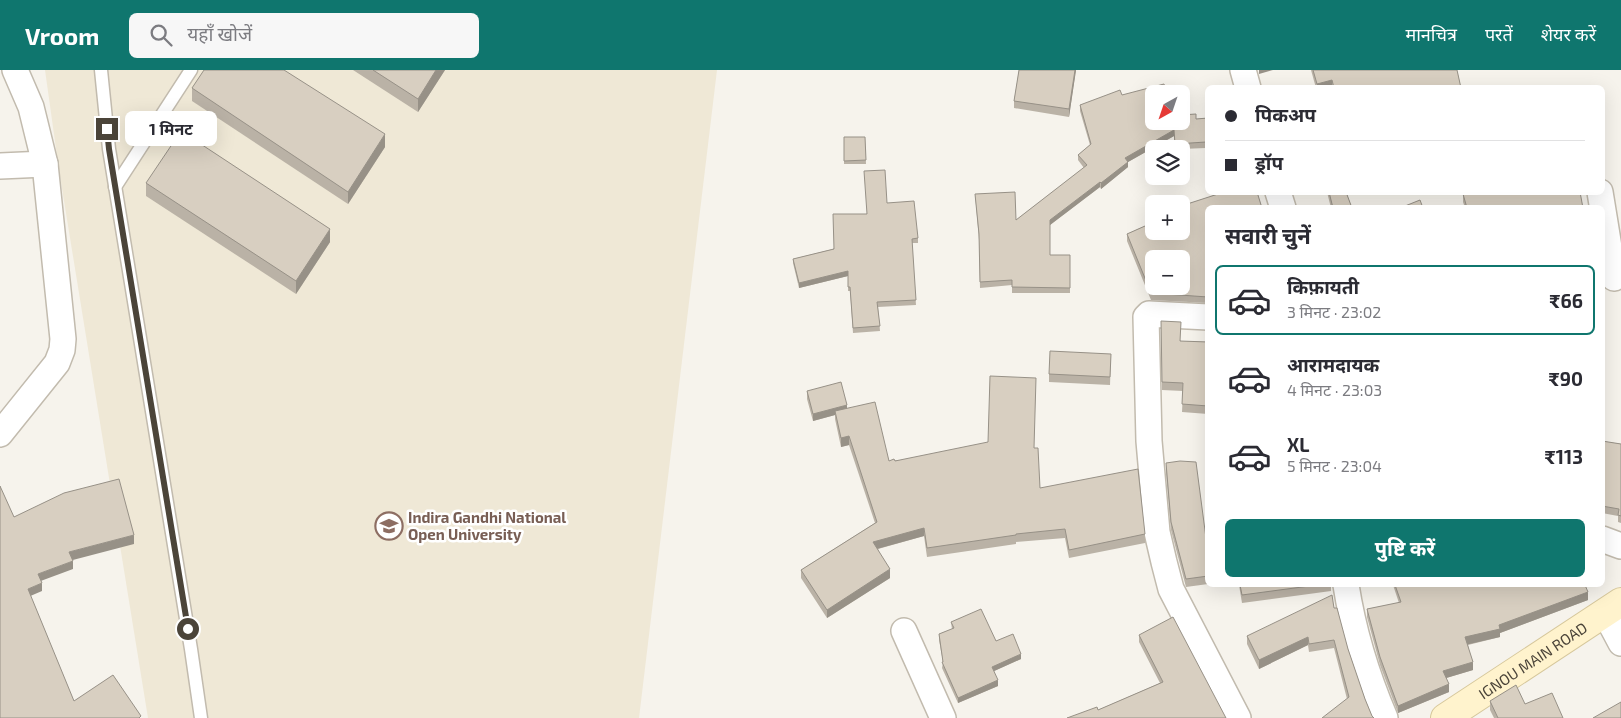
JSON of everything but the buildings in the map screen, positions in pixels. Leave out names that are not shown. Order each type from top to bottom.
[{"type":"street","points":[[0,434],[45,381],[57,363],[62,350],[63,339],[45,164],[32,107],[16,70]]},
{"type":"street","points":[[1243,70],[1247,85]]},
{"type":"street","points":[[0,166],[45,164]]},
{"type":"street","points":[[1605,228],[1612,279]]},
{"type":"street","points":[[1205,316],[1149,314],[1146,317],[1149,441],[1157,532],[1171,589],[1238,718]]},
{"type":"street","points":[[1605,540],[1621,546]]},
{"type":"street","points":[[1346,587],[1372,687],[1385,718]]},
{"type":"street","points":[[1613,607],[1621,643]]},
{"type":"street","name":"IGNOU MAIN ROAD","points":[[1445,718],[1613,607]]},
{"type":"street","points":[[904,632],[943,718]]},
{"type":"lane","points":[[101,70],[109,149],[201,718]]},
{"type":"lane","points":[[115,187],[192,70]]},
{"type":"shaded area","name":"Indira Gandhi National Open University","points":[[45,70],[717,70],[639,718],[148,718],[59,170]]},
{"type":"place","name":"Indira Gandhi National Open University","points":[[389,526]]},
{"type":"route","points":[[107,129],[188,629]]}]
